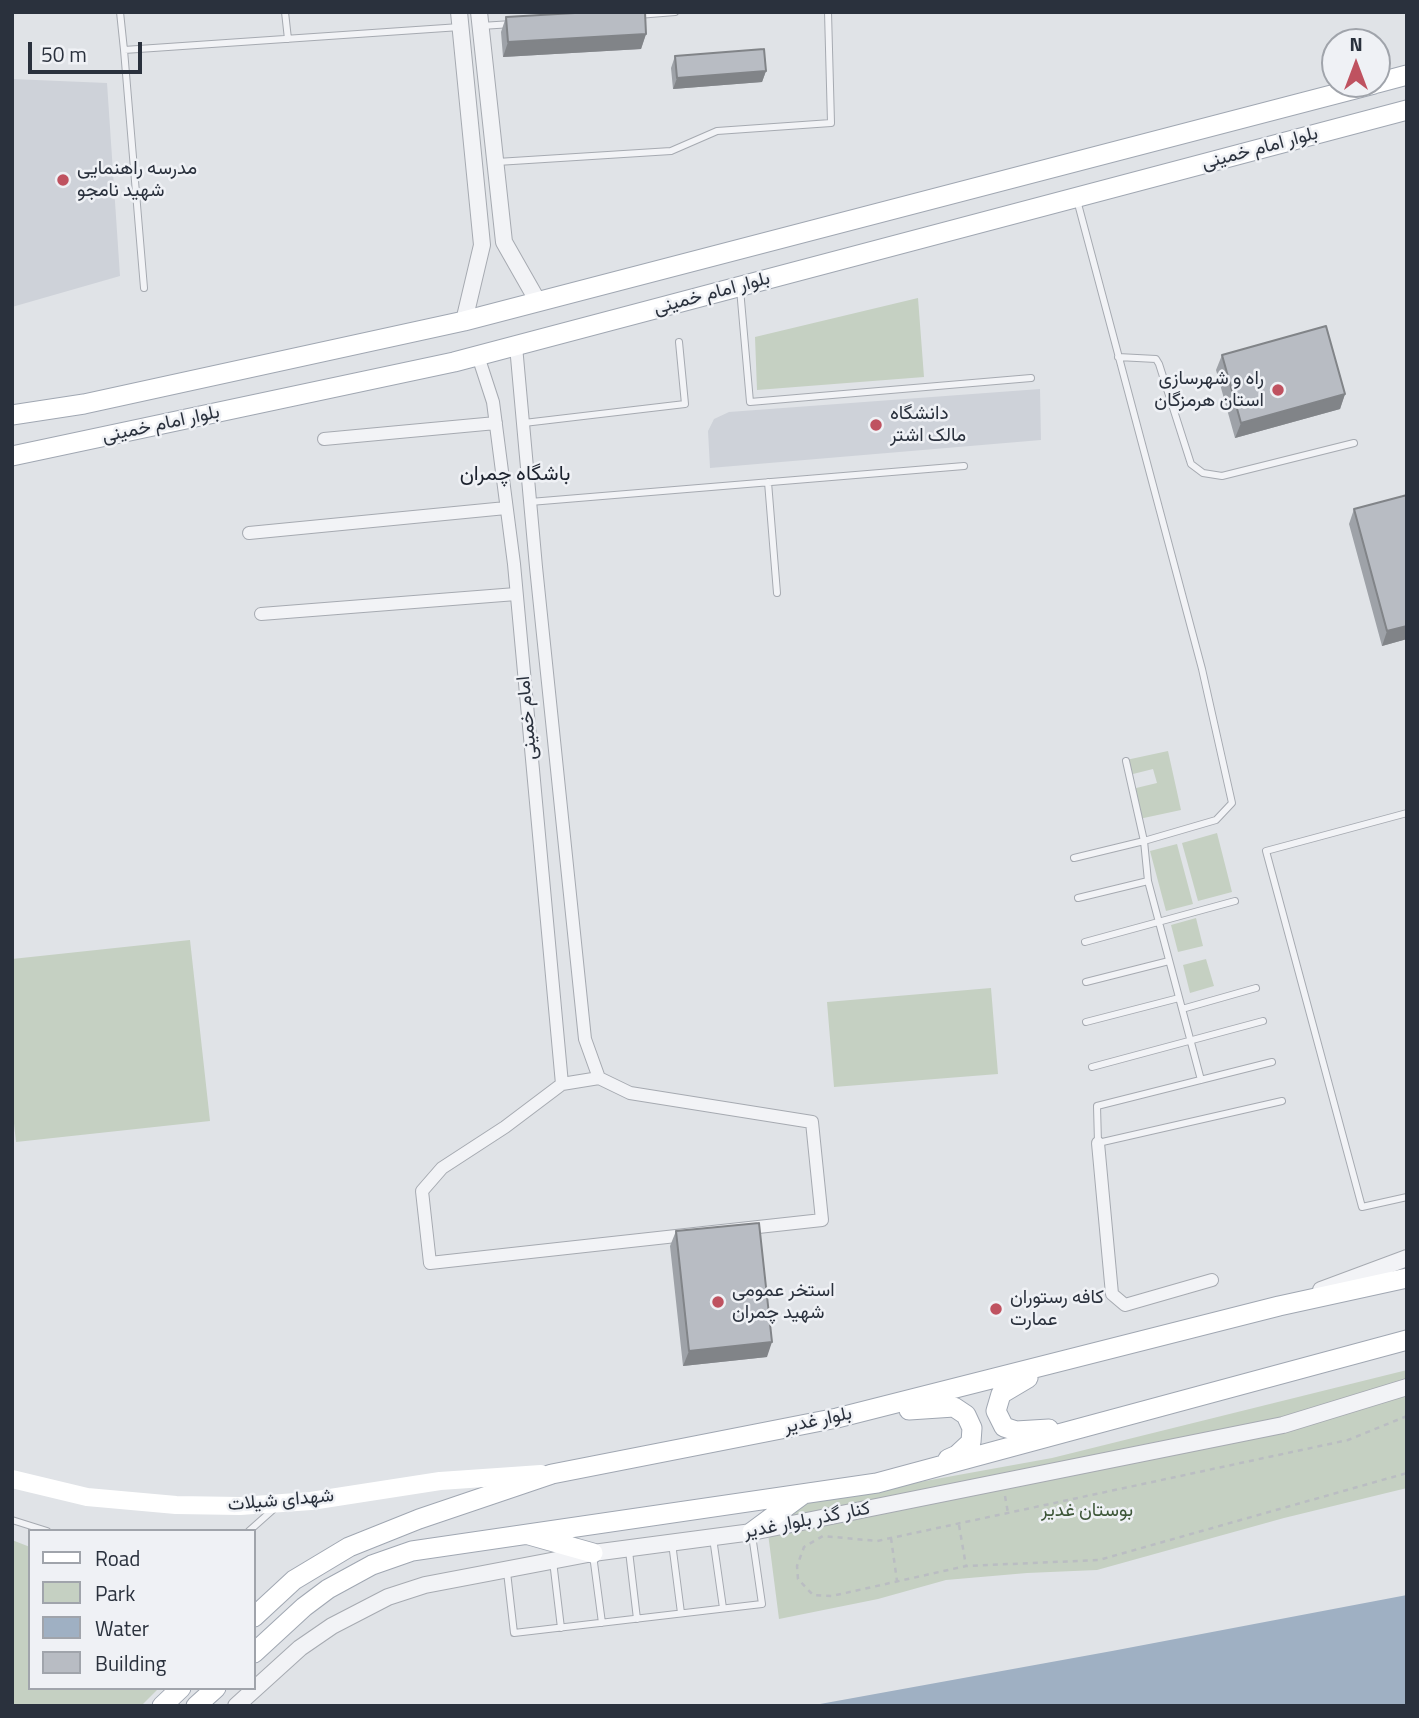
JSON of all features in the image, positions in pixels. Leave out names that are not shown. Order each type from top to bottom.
[{"type":"main road","name":"بلوار امام خمینی","points":[[12,415],[84,404],[464,321],[1323,98]]},
{"type":"main road","name":"بلوار امام خمینی","points":[[12,456],[478,356],[1407,110]]},
{"type":"main road","points":[[1066,166],[1077,198]]},
{"type":"main road","name":"بلوار غدیر","points":[[256,1615],[294,1580],[349,1547],[419,1518],[552,1474],[855,1414],[1279,1306],[1407,1278]]},
{"type":"main road","points":[[256,1651],[328,1589],[372,1565],[428,1546],[877,1483],[1407,1340]]},
{"type":"main road","points":[[1088,1356],[1019,1381],[1001,1394],[996,1411],[1004,1427],[1016,1431],[1111,1420]]},
{"type":"main road","points":[[855,1414],[954,1407],[966,1415],[972,1428],[971,1442],[957,1455],[932,1466],[877,1483]]},
{"type":"main road","name":"شهدای شیلات","points":[[12,1479],[87,1497],[202,1506],[279,1505],[440,1481],[552,1474]]},
{"type":"main road","points":[[752,1532],[804,1493]]},
{"type":"main road","points":[[521,1533],[593,1553]]},
{"type":"main road","points":[[162,1706],[179,1690]]},
{"type":"main road","points":[[196,1706],[214,1690]]},
{"type":"street","points":[[464,321],[482,245],[459,20],[480,19],[504,242],[537,300]]},
{"type":"street","points":[[474,163],[494,162]]},
{"type":"street","points":[[516,346],[545,663],[585,1039],[599,1078]]},
{"type":"street","name":"امام خمینی","points":[[478,356],[493,402],[514,569],[562,1084]]},
{"type":"street","points":[[324,439],[496,423]]},
{"type":"street","points":[[499,447],[524,444]]},
{"type":"street","points":[[249,533],[506,508]]},
{"type":"street","points":[[514,569],[536,567]]},
{"type":"street","points":[[261,614],[516,594]]},
{"type":"street","points":[[523,665],[545,663]]},
{"type":"street","points":[[533,769],[557,765]]},
{"type":"street","points":[[542,867],[568,864]]},
{"type":"street","points":[[552,963],[577,960]]},
{"type":"street","points":[[599,1078],[631,1093],[812,1122],[822,1220],[429,1263],[422,1192],[442,1168],[505,1127],[562,1084],[599,1078]]},
{"type":"street","points":[[1098,1143],[1112,1294],[1125,1305],[1212,1280]]},
{"type":"street","points":[[1279,1306],[1407,1258]]},
{"type":"street","name":"کنار گذر بلوار غدیر","points":[[256,1688],[300,1648],[332,1626],[388,1597],[425,1585],[593,1553],[752,1532],[1283,1424],[1407,1387]]},
{"type":"street","name":"کنار گذر بلوار غدیر","points":[[236,1706],[254,1690]]},
{"type":"lane","points":[[120,12],[144,288]]},
{"type":"lane","points":[[285,12],[288,39]]},
{"type":"lane","points":[[627,16],[675,12]]},
{"type":"lane","points":[[494,162],[671,152],[717,131],[831,123],[828,12]]},
{"type":"lane","points":[[480,19],[520,23]]},
{"type":"lane","points":[[124,50],[288,39],[459,20]]},
{"type":"lane","points":[[1074,858],[1216,820],[1232,803],[1202,669],[1077,198]]},
{"type":"lane","points":[[740,287],[750,402],[1031,378]]},
{"type":"lane","points":[[522,423],[685,404],[679,342]]},
{"type":"lane","points":[[1118,356],[1156,359],[1191,464],[1203,473],[1222,477],[1354,443]]},
{"type":"lane","points":[[530,502],[964,466]]},
{"type":"lane","points":[[768,482],[777,593]]},
{"type":"lane","points":[[1126,761],[1143,841],[1148,881],[1200,1080]]},
{"type":"lane","points":[[1407,813],[1266,851],[1363,1207],[1407,1197]]},
{"type":"lane","points":[[1078,898],[1148,881]]},
{"type":"lane","points":[[1085,942],[1235,901]]},
{"type":"lane","points":[[1086,982],[1169,961]]},
{"type":"lane","points":[[1182,1009],[1256,988]]},
{"type":"lane","points":[[1086,1022],[1179,998]]},
{"type":"lane","points":[[1092,1067],[1263,1021]]},
{"type":"lane","points":[[1272,1062],[1097,1106],[1098,1143],[1282,1101]]},
{"type":"lane","points":[[250,1529],[279,1505]]},
{"type":"lane","points":[[12,1520],[41,1529]]},
{"type":"lane","points":[[507,1570],[514,1633],[762,1604],[752,1532]]},
{"type":"lane","points":[[712,1537],[723,1608]]},
{"type":"lane","points":[[672,1543],[681,1613]]},
{"type":"lane","points":[[629,1548],[637,1619]]},
{"type":"lane","points":[[593,1553],[602,1623]]},
{"type":"lane","points":[[552,1561],[561,1628]]},
{"type":"path","points":[[1407,1416],[1348,1440],[877,1541],[823,1536],[804,1547],[797,1566],[798,1579],[813,1595],[832,1596],[966,1566],[1099,1560],[1407,1473]]},
{"type":"path","points":[[959,1523],[966,1566]]},
{"type":"path","points":[[891,1538],[897,1581]]},
{"type":"shaded area","name":"مدرسه راهنمایی شهید نامجو","points":[[12,79],[107,83],[120,276],[12,307]]},
{"type":"shaded area","name":"دانشگاه مالک اشتر","points":[[1040,389],[1041,440],[710,468],[708,431],[714,419],[729,412]]},
{"type":"green space","points":[[918,298],[924,377],[757,390],[755,337]]},
{"type":"green space","points":[[1168,751],[1181,810],[1139,819],[1132,789],[1157,783],[1153,769],[1129,775],[1126,760]]},
{"type":"green space","points":[[1217,833],[1232,892],[1198,901],[1182,843]]},
{"type":"green space","points":[[1177,844],[1193,904],[1166,911],[1150,851]]},
{"type":"green space","points":[[1196,918],[1203,946],[1178,952],[1171,925]]},
{"type":"green space","points":[[190,940],[210,1121],[16,1142],[12,1105],[12,959]]},
{"type":"green space","points":[[1206,959],[1214,986],[1190,993],[1183,965]]},
{"type":"green space","points":[[991,988],[998,1074],[834,1087],[827,1002]]},
{"type":"green space","name":"بوستان غدیر","points":[[1407,1370],[1407,1488],[1284,1518],[1097,1570],[946,1580],[878,1599],[779,1619],[765,1510],[1052,1458]]},
{"type":"green space","points":[[12,1540],[28,1546],[28,1690],[157,1690],[141,1706],[12,1706]]},
{"type":"water","points":[[1407,1595],[1407,1706],[809,1706],[1112,1651]]},
{"type":"building","points":[[645,12],[646,34],[508,42],[506,17]]},
{"type":"building","points":[[764,49],[766,71],[677,78],[675,56]]},
{"type":"building","name":"راه و شهرسازی استان هرمزگان","points":[[1326,326],[1345,394],[1241,423],[1222,355]]},
{"type":"building","points":[[1407,495],[1407,626],[1387,631],[1354,509]]},
{"type":"building","name":"استخر عمومی شهید چمران","points":[[759,1223],[772,1342],[689,1351],[676,1231]]},
{"type":"place","name":"مدرسه راهنمایی شهید نامجو","points":[[63,180]]},
{"type":"place","name":"راه و شهرسازی استان هرمزگان","points":[[1278,390]]},
{"type":"place","name":"دانشگاه مالک اشتر","points":[[876,425]]},
{"type":"place","name":"استخر عمومی شهید چمران","points":[[718,1302]]},
{"type":"place","name":"کافه رستوران عمارت","points":[[996,1309]]},
{"type":"district","name":"باشگاه چمران","points":[[515,475]]}]
